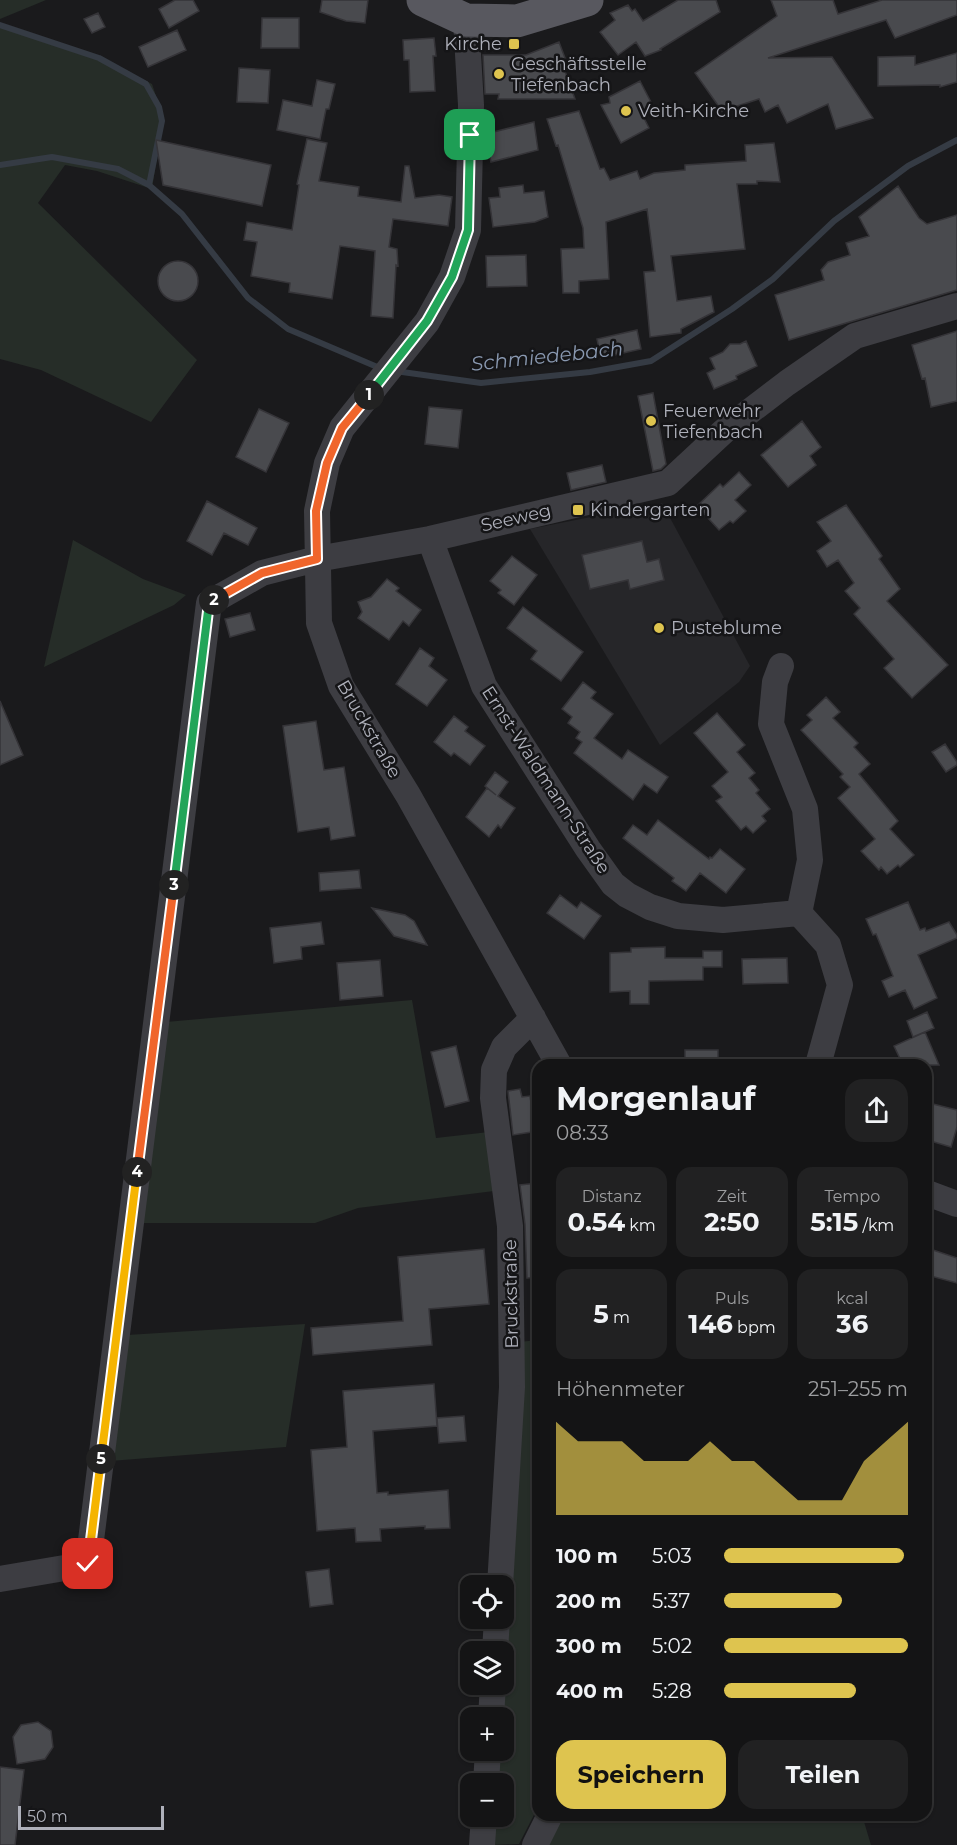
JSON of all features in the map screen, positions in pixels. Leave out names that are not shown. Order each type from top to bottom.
[{"type":"main road","points":[[423,0],[465,20],[517,21],[587,0]]},
{"type":"street","name":"Bruckstraße","points":[[465,20],[471,105],[468,230],[452,277],[432,313],[342,428],[327,463],[316,511],[319,623],[341,686],[408,795],[556,1059]]},
{"type":"street","name":"Seeweg","points":[[0,1579],[88,1564],[209,603],[262,573],[317,559],[430,539],[668,483],[733,424],[855,336],[957,306]]},
{"type":"street","name":"Ernst-Waldmann-Straße","points":[[430,539],[484,686],[613,884],[627,895],[650,907],[678,916],[723,920],[800,913]]},
{"type":"street","points":[[781,666],[775,682],[771,724],[805,808],[810,860],[800,913],[828,945],[840,985],[820,1059]]},
{"type":"street","name":"Bruckstraße","points":[[501,1575],[512,1387],[511,1272],[510,1226],[493,1098],[494,1070],[504,1047],[533,1018]]},
{"type":"street","points":[[932,1195],[957,1204]]},
{"type":"street","points":[[535,1845],[547,1821]]},
{"type":"street","points":[[482,1845],[483,1827]]},
{"type":"shaded area","points":[[0,0],[46,0],[0,19]]},
{"type":"shaded area","points":[[0,23],[92,53],[152,84],[163,117],[152,189],[97,171],[65,165],[38,203],[197,360],[151,422],[41,370],[0,359]]},
{"type":"shaded area","name":"Pusteblume","points":[[662,503],[750,666],[739,682],[660,745],[530,529]]},
{"type":"shaded area","points":[[73,540],[143,579],[186,595],[174,605],[44,667]]},
{"type":"shaded area","points":[[412,1000],[436,1138],[489,1132],[494,1191],[358,1208],[315,1223],[140,1223],[166,1022]]},
{"type":"shaded area","points":[[305,1324],[286,1447],[110,1461],[127,1335]]},
{"type":"shaded area","points":[[532,1341],[532,1819],[519,1844],[490,1845],[490,1827],[514,1827],[514,1773],[493,1773],[493,1761],[514,1761],[514,1707],[498,1707],[501,1695],[514,1695],[514,1641],[504,1641],[504,1629],[514,1629],[514,1575],[505,1575],[519,1342]]},
{"type":"shaded area","points":[[551,1821],[864,1821],[871,1845],[537,1845]]},
{"type":"building","points":[[175,0],[193,0],[199,11],[169,28],[159,9]]},
{"type":"building","points":[[322,0],[368,0],[365,23],[346,21],[320,12]]},
{"type":"building","points":[[678,0],[716,0],[720,12],[661,50],[645,56],[636,42],[618,55],[600,32],[615,20],[610,13],[628,5],[632,11],[635,9],[643,21]]},
{"type":"building","points":[[771,0],[833,0],[838,14],[882,0],[957,0],[957,15],[895,38],[886,20],[768,58],[832,57],[873,118],[836,129],[828,104],[787,123],[778,105],[765,112],[759,99],[722,111],[695,73],[777,16]]},
{"type":"building","points":[[98,13],[105,27],[92,33],[84,19]]},
{"type":"building","points":[[262,18],[299,18],[299,48],[261,48]]},
{"type":"building","points":[[177,30],[186,50],[148,67],[139,47]]},
{"type":"building","points":[[434,38],[435,91],[410,92],[409,60],[404,60],[403,40]]},
{"type":"building","points":[[559,42],[565,58],[561,60],[575,99],[498,99],[499,94],[485,94],[483,55],[526,55]]},
{"type":"building","points":[[957,53],[957,82],[940,87],[940,85],[878,86],[878,57],[915,56],[915,65]]},
{"type":"building","points":[[239,68],[270,70],[268,103],[237,102]]},
{"type":"building","points":[[317,80],[335,84],[329,109],[326,109],[320,139],[277,130],[283,100],[312,106]]},
{"type":"building","name":"Veith-Kirche","points":[[640,81],[654,108],[642,114],[649,128],[621,143],[601,105],[610,103],[609,97]]},
{"type":"building","points":[[579,111],[600,169],[604,168],[610,180],[637,171],[640,179],[654,173],[685,170],[685,165],[746,161],[745,145],[774,143],[780,182],[757,181],[757,184],[737,184],[745,249],[671,256],[677,301],[711,296],[714,312],[681,329],[681,333],[650,337],[644,272],[655,271],[647,209],[606,222],[609,279],[579,281],[579,293],[563,293],[561,249],[584,248],[583,228],[558,145],[556,146],[547,119]]},
{"type":"building","points":[[534,122],[538,150],[491,162],[485,134]]},
{"type":"building","points":[[307,139],[327,143],[319,181],[359,187],[358,196],[401,202],[405,166],[409,166],[415,198],[439,195],[452,197],[448,226],[393,219],[389,247],[397,249],[398,266],[396,265],[393,318],[371,316],[375,251],[340,246],[332,299],[289,292],[290,283],[251,276],[257,242],[244,240],[247,222],[292,230],[299,185],[297,184]]},
{"type":"building","points":[[156,140],[271,165],[262,206],[163,185]]},
{"type":"building","points":[[523,185],[524,193],[544,191],[548,217],[535,222],[493,227],[489,198],[500,197],[499,188]]},
{"type":"building","points":[[898,186],[919,218],[927,224],[957,215],[957,290],[789,340],[775,295],[824,280],[821,270],[828,262],[850,255],[846,243],[869,236],[859,217]]},
{"type":"building","points":[[526,255],[527,286],[487,287],[486,256]]},
{"type":"building","points":[[178,261],[186,262],[192,267],[197,273],[197,289],[192,295],[186,300],[178,301],[170,300],[164,295],[159,289],[158,281],[159,273],[164,267],[170,262]]},
{"type":"building","points":[[637,330],[641,349],[601,358],[597,339]]},
{"type":"building","points":[[957,331],[957,401],[931,407],[925,378],[922,379],[912,345]]},
{"type":"building","points":[[746,341],[757,366],[736,376],[737,379],[714,389],[707,373],[715,369],[710,358],[723,352],[730,344],[740,344]]},
{"type":"building","name":"Feuerwehr Tiefenbach","points":[[653,393],[666,464],[661,469],[653,471],[638,396]]},
{"type":"building","points":[[429,407],[462,410],[458,448],[425,444]]},
{"type":"building","points":[[259,409],[289,423],[266,472],[236,457]]},
{"type":"building","points":[[802,421],[821,447],[810,456],[816,465],[788,487],[761,455]]},
{"type":"building","points":[[602,465],[606,482],[571,490],[567,473]]},
{"type":"building","points":[[739,472],[751,485],[735,500],[746,511],[733,523],[730,521],[719,530],[697,506],[720,484],[723,487]]},
{"type":"building","points":[[207,501],[257,528],[248,545],[224,533],[212,555],[187,541]]},
{"type":"building","points":[[846,505],[882,556],[879,559],[900,589],[887,601],[948,665],[912,698],[884,668],[894,659],[854,614],[860,608],[845,591],[854,583],[838,560],[827,567],[817,551],[831,541],[817,522]]},
{"type":"building","points":[[642,541],[647,562],[659,559],[664,580],[630,589],[628,580],[590,589],[582,555]]},
{"type":"building","points":[[512,556],[537,575],[514,605],[498,593],[501,590],[490,581]]},
{"type":"building","points":[[387,579],[399,588],[396,591],[421,610],[409,626],[403,621],[389,640],[358,618],[362,612],[358,602],[371,597]]},
{"type":"building","points":[[523,607],[583,652],[561,681],[531,659],[537,651],[507,628]]},
{"type":"building","points":[[250,613],[255,630],[230,637],[225,619]]},
{"type":"building","points":[[420,648],[434,658],[429,666],[447,680],[427,706],[396,684]]},
{"type":"building","points":[[583,682],[596,692],[591,698],[613,714],[594,738],[622,759],[628,750],[668,777],[657,793],[644,784],[633,800],[574,753],[582,742],[576,738],[580,732],[568,723],[572,717],[562,709]]},
{"type":"building","points":[[826,697],[840,712],[833,718],[858,743],[854,747],[870,764],[859,774],[898,821],[890,829],[914,855],[887,874],[881,867],[879,870],[861,851],[875,839],[838,798],[850,787],[840,777],[843,774],[801,730],[812,720],[807,715]]},
{"type":"building","points":[[0,701],[23,755],[0,765]]},
{"type":"building","points":[[717,713],[745,745],[737,752],[755,773],[749,778],[759,790],[756,793],[770,809],[762,816],[766,821],[753,833],[746,826],[741,830],[716,801],[722,797],[712,786],[728,772],[694,733]]},
{"type":"building","points":[[454,716],[468,727],[465,731],[485,746],[470,765],[454,753],[451,756],[434,742]]},
{"type":"building","points":[[316,721],[324,770],[344,767],[355,836],[331,840],[329,827],[298,832],[283,726]]},
{"type":"building","points":[[945,744],[957,762],[957,765],[946,772],[932,752]]},
{"type":"building","points":[[495,772],[508,782],[498,796],[515,808],[501,828],[498,825],[489,837],[466,817],[487,788],[496,795],[485,786]]},
{"type":"building","points":[[658,820],[709,859],[720,849],[745,869],[726,893],[700,873],[686,891],[672,881],[674,878],[623,838],[633,825],[647,835]]},
{"type":"building","points":[[359,870],[361,888],[320,891],[319,873]]},
{"type":"building","points":[[560,895],[577,908],[581,902],[601,916],[584,939],[547,913]]},
{"type":"building","points":[[908,902],[920,930],[925,928],[926,931],[949,922],[957,935],[957,938],[918,955],[937,998],[914,1009],[905,990],[889,997],[882,981],[893,976],[876,934],[873,935],[866,919]]},
{"type":"building","points":[[372,908],[405,915],[414,921],[427,945],[394,936]]},
{"type":"building","points":[[321,922],[324,944],[301,947],[302,959],[274,963],[270,928]]},
{"type":"building","points":[[665,947],[665,958],[703,958],[703,951],[722,951],[722,967],[703,967],[703,980],[649,981],[649,1004],[630,1004],[630,991],[610,992],[610,953],[631,952],[631,948]]},
{"type":"building","points":[[787,958],[788,983],[743,984],[742,959]]},
{"type":"building","points":[[380,960],[383,996],[340,1000],[337,963]]},
{"type":"building","points":[[927,1012],[934,1028],[913,1037],[907,1021]]},
{"type":"building","points":[[925,1032],[939,1065],[932,1065],[932,1059],[900,1059],[894,1046]]},
{"type":"building","points":[[456,1046],[469,1101],[445,1107],[431,1052]]},
{"type":"building","points":[[685,1050],[718,1050],[718,1059],[685,1059]]},
{"type":"building","points":[[520,1089],[522,1097],[530,1096],[532,1132],[513,1135],[508,1091]]},
{"type":"building","points":[[932,1104],[957,1110],[957,1127],[951,1147],[932,1141]]},
{"type":"building","points":[[532,1184],[532,1278],[527,1278],[525,1224],[520,1185]]},
{"type":"building","points":[[484,1249],[489,1304],[429,1309],[432,1345],[313,1355],[311,1328],[403,1321],[398,1257]]},
{"type":"building","points":[[933,1250],[957,1258],[957,1283],[932,1276]]},
{"type":"building","points":[[434,1384],[437,1426],[373,1431],[377,1493],[388,1492],[388,1495],[448,1490],[450,1528],[425,1529],[425,1526],[380,1529],[381,1541],[356,1542],[355,1528],[317,1531],[311,1450],[347,1447],[343,1391]]},
{"type":"building","points":[[464,1416],[466,1441],[439,1443],[437,1418]]},
{"type":"building","points":[[329,1569],[333,1604],[310,1607],[306,1572]]},
{"type":"building","points":[[38,1722],[51,1731],[53,1747],[45,1759],[17,1764],[13,1737],[21,1725]]},
{"type":"building","points":[[0,1767],[24,1770],[15,1845],[0,1845]]},
{"type":"waterway","points":[[0,25],[99,58],[146,84],[159,107],[162,121],[149,185]]},
{"type":"waterway","name":"Schmiedebach","points":[[395,371],[481,383],[590,372],[651,361],[732,309],[773,279],[834,221],[908,166],[957,140]]},
{"type":"waterway","name":"Schmiedebach","points":[[0,165],[52,157],[118,169],[149,185],[182,214],[248,298],[288,329],[382,369]]},
{"type":"place","name":"Kirche","points":[[514,44]]},
{"type":"place","name":"Geschäftsstelle Tiefenbach","points":[[499,74]]},
{"type":"place","name":"Veith-Kirche","points":[[626,111]]},
{"type":"place","name":"Feuerwehr Tiefenbach","points":[[651,421]]},
{"type":"place","name":"Kindergarten","points":[[578,510]]},
{"type":"place","name":"Pusteblume","points":[[659,628]]},
{"type":"route","points":[[88,1564],[209,603],[262,573],[317,559],[316,511],[327,463],[342,428],[427,321],[452,277],[468,230],[470,135]]}]
